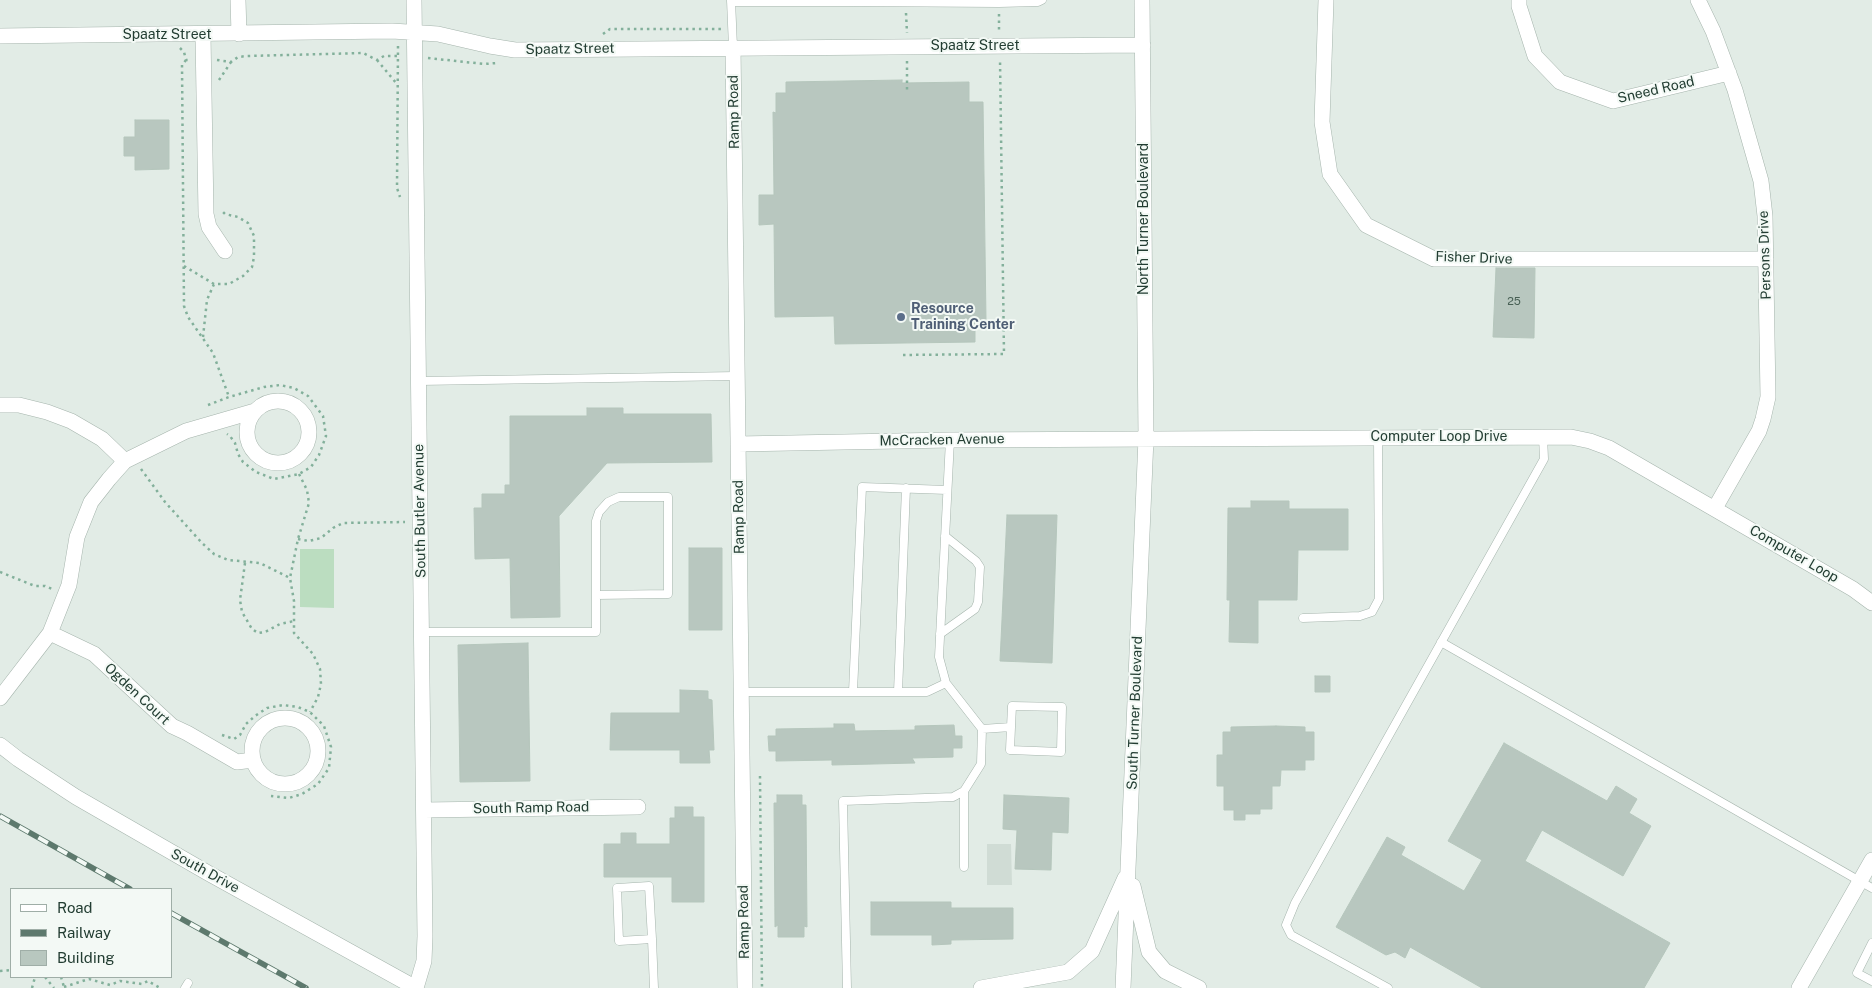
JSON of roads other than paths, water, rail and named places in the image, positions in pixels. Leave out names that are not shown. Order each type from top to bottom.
[{"type":"street","points":[[238,0],[238,34]]},
{"type":"street","name":"South Butler Avenue","points":[[414,0],[425,949],[422,972],[416,988]]},
{"type":"street","name":"North Turner Boulevard","points":[[1142,0],[1146,438]]},
{"type":"street","name":"Fisher Drive","points":[[1326,0],[1322,122],[1330,174],[1366,226],[1434,259],[1766,259]]},
{"type":"street","name":"Sneed Road","points":[[1519,0],[1519,6],[1535,56],[1560,82],[1613,101],[1729,74]]},
{"type":"street","name":"Persons Drive","points":[[1698,0],[1714,31],[1729,74],[1761,181],[1765,216],[1768,397],[1759,431],[1715,508]]},
{"type":"street","name":"Spaatz Street","points":[[0,36],[415,32],[438,34],[515,50],[1143,45]]},
{"type":"street","points":[[203,35],[206,214],[209,227],[225,251]]},
{"type":"street","name":"Ramp Road","points":[[733,47],[745,988]]},
{"type":"street","points":[[0,698],[50,633],[69,585],[77,538],[92,502],[108,479],[134,465],[186,431],[255,410],[265,403],[278,401],[290,403],[300,410],[307,420],[310,432],[308,444],[301,454],[291,462],[279,464],[266,462],[256,455],[249,445],[246,433],[248,421],[255,410]]},
{"type":"street","points":[[0,405],[18,405],[47,412],[71,421],[102,439],[134,465]]},
{"type":"street","name":"Computer Loop Drive","points":[[1146,438],[1572,437],[1609,448],[1715,508]]},
{"type":"street","name":"McCracken Avenue","points":[[738,444],[1146,438]]},
{"type":"street","name":"South Turner Boulevard","points":[[1123,988],[1146,438]]},
{"type":"street","name":"Computer Loop","points":[[1715,508],[1853,589],[1872,603]]},
{"type":"street","name":"Ogden Court","points":[[50,633],[94,654],[172,726],[237,762],[253,760]]},
{"type":"street","points":[[289,718],[301,722],[311,731],[317,742],[318,755],[314,767],[305,777],[294,783],[280,784],[268,780],[259,771],[253,760],[252,747],[256,734],[264,725],[276,719],[289,718]]},
{"type":"street","name":"South Drive","points":[[0,745],[76,797],[208,873],[416,988]]},
{"type":"street","name":"South Ramp Road","points":[[424,810],[638,807]]},
{"type":"street","points":[[1799,988],[1866,884],[1872,860]]},
{"type":"street","points":[[981,988],[1068,972],[1092,951],[1129,869]]},
{"type":"street","points":[[1129,869],[1149,952],[1164,971],[1199,988]]},
{"type":"lane","points":[[733,47],[732,1],[999,3],[1039,1]]},
{"type":"lane","points":[[419,380],[737,376]]},
{"type":"lane","points":[[1388,988],[1291,935],[1286,925],[1295,903],[1544,459],[1543,436]]},
{"type":"lane","points":[[1303,618],[1360,616],[1372,612],[1380,599],[1378,437]]},
{"type":"lane","points":[[847,988],[842,801],[953,797],[964,791],[981,764],[982,729],[946,683],[939,657],[950,440]]},
{"type":"lane","points":[[853,692],[862,487],[948,490]]},
{"type":"lane","points":[[898,692],[906,488]]},
{"type":"lane","points":[[422,632],[596,632],[596,595],[596,521],[599,512],[608,502],[619,497],[668,496],[668,594],[596,595]]},
{"type":"lane","points":[[940,634],[975,609],[978,602],[980,567],[976,561],[945,536]]},
{"type":"lane","points":[[1441,642],[1866,884]]},
{"type":"lane","points":[[741,692],[927,692],[946,683]]},
{"type":"lane","points":[[1012,706],[1062,707],[1061,752],[1010,750],[1011,727],[1012,706]]},
{"type":"lane","points":[[982,729],[1011,727]]},
{"type":"lane","points":[[964,791],[964,867]]},
{"type":"lane","points":[[652,939],[619,941],[617,888],[650,886],[654,988]]},
{"type":"lane","points":[[1872,944],[1857,973],[1872,981]]},
{"type":"railway","points":[[0,816],[128,888]]},
{"type":"railway","points":[[172,914],[306,988]]},
{"type":"place","name":"Resource Training Center","points":[[901,317]]}]
